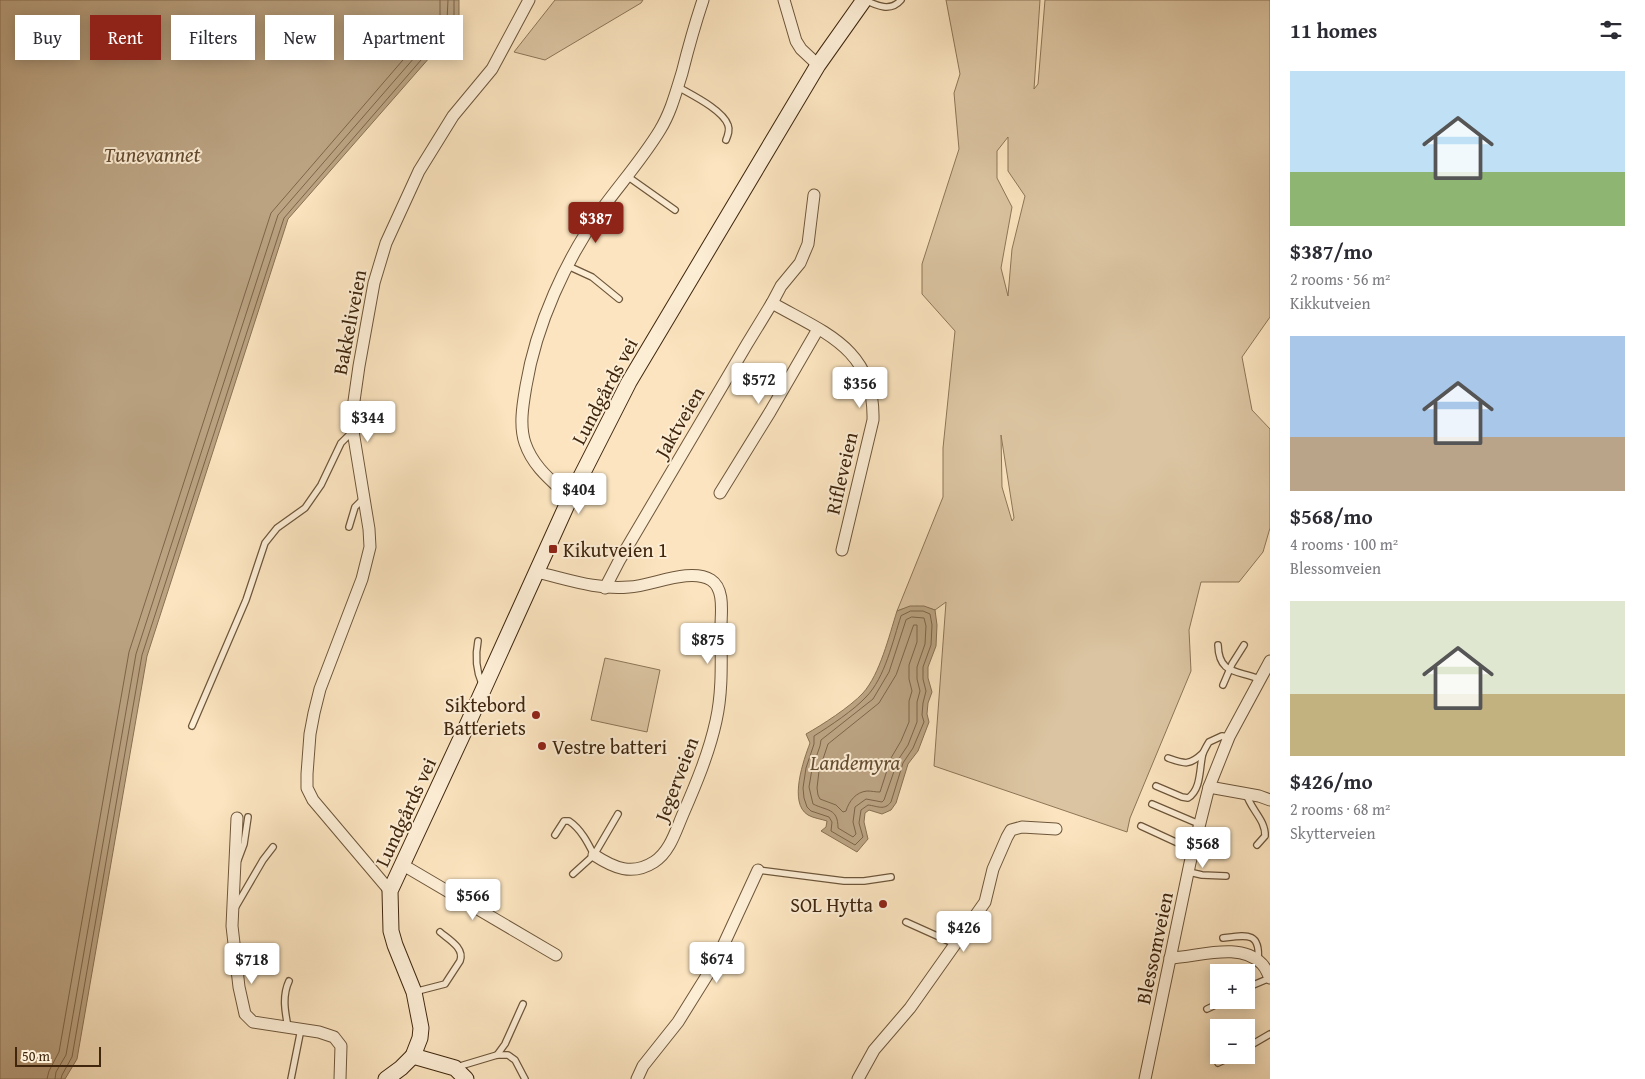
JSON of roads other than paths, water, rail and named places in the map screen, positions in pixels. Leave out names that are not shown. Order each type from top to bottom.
[{"type":"street","name":"Bakkeliveien","points":[[390,891],[313,800],[307,788],[310,734],[320,689],[362,578],[370,547],[352,416],[358,366],[374,282],[386,243],[419,171],[453,116],[492,69],[529,0]]},
{"type":"street","points":[[570,498],[542,473],[532,459],[525,443],[522,425],[524,400],[534,352],[551,304],[568,266],[594,221],[661,129],[678,87],[703,0]]},
{"type":"street","points":[[784,0],[796,41],[804,53],[818,65]]},
{"type":"street","name":"Lundgårds vei","points":[[413,1056],[420,1038],[421,1028],[414,992],[395,946],[391,931],[390,891],[570,498],[629,382],[818,65],[864,0]]},
{"type":"street","name":"Jaktveien","points":[[606,588],[781,286],[800,263],[805,253],[810,233],[814,194]]},
{"type":"street","name":"Rifleveien","points":[[772,304],[818,329],[856,358],[865,373],[873,400],[873,420],[842,550]]},
{"type":"street","points":[[720,493],[818,329]]},
{"type":"street","name":"Jegerveien","points":[[536,572],[580,584],[606,588],[640,586],[686,576],[705,578],[713,582],[719,591],[721,606],[720,692],[717,719],[699,776],[667,848],[654,862],[636,869],[620,869],[594,855]]},
{"type":"street","name":"Blessomveien","points":[[1145,1079],[1193,850],[1209,787],[1229,737],[1270,661]]},
{"type":"street","points":[[1209,787],[1246,793],[1270,800]]},
{"type":"street","points":[[242,818],[232,914],[238,987],[246,1014],[253,1022],[329,1034],[339,1041],[341,1046],[340,1079]]},
{"type":"street","points":[[858,1079],[874,1050],[910,1008],[985,902],[993,869],[1011,830],[1022,828],[1056,829]]},
{"type":"street","points":[[403,865],[556,955]]},
{"type":"street","points":[[636,1079],[643,1066],[678,1022],[716,961],[758,870]]},
{"type":"street","points":[[1170,958],[1189,957],[1207,953],[1234,952],[1250,955],[1263,965],[1270,978]]},
{"type":"street","points":[[386,1079],[413,1056],[455,1068],[466,1079]]},
{"type":"lane","points":[[864,0],[878,7],[889,7],[901,0]]},
{"type":"lane","points":[[678,87],[722,114],[728,124],[729,131],[726,140]]},
{"type":"lane","points":[[627,176],[675,210]]},
{"type":"lane","points":[[568,266],[592,277],[619,299]]},
{"type":"lane","points":[[192,726],[246,600],[265,543],[277,528],[304,508],[321,485],[341,444],[353,431]]},
{"type":"lane","points":[[349,527],[355,507],[364,498]]},
{"type":"lane","points":[[478,641],[476,663],[478,675],[484,688]]},
{"type":"lane","points":[[1218,645],[1221,662],[1229,670],[1259,679]]},
{"type":"lane","points":[[1222,686],[1229,670],[1244,646]]},
{"type":"lane","points":[[1156,786],[1182,798],[1188,798],[1196,789],[1204,753],[1209,742],[1222,736],[1229,737]]},
{"type":"lane","points":[[1168,758],[1188,763],[1204,753]]},
{"type":"lane","points":[[1246,793],[1250,805],[1265,826],[1265,836],[1257,845]]},
{"type":"lane","points":[[1152,804],[1199,824]]},
{"type":"lane","points":[[573,874],[594,855],[618,814]]},
{"type":"lane","points":[[555,835],[564,822],[570,821],[575,824],[587,841],[594,855]]},
{"type":"lane","points":[[1141,826],[1193,850]]},
{"type":"lane","points":[[232,914],[263,860],[273,847]]},
{"type":"lane","points":[[758,870],[844,881],[864,881],[891,877]]},
{"type":"lane","points":[[1189,872],[1211,876],[1226,876]]},
{"type":"lane","points":[[906,922],[955,944]]},
{"type":"lane","points":[[414,992],[445,984],[460,961],[461,957],[456,946],[440,932]]},
{"type":"lane","points":[[1223,938],[1246,935],[1254,938],[1257,944],[1258,961]]},
{"type":"lane","points":[[1255,984],[1270,978]]},
{"type":"lane","points":[[288,1027],[285,1009],[285,990],[289,981]]},
{"type":"lane","points":[[497,1055],[505,1044],[523,1004]]},
{"type":"lane","points":[[291,1079],[301,1029]]},
{"type":"lane","points":[[1255,1043],[1270,1034]]},
{"type":"lane","points":[[455,1068],[497,1055],[508,1054],[514,1060],[525,1079]]},
{"type":"water","name":"Tunevannet","points":[[0,0],[459,0],[459,15],[344,15],[344,60],[427,60],[288,219],[147,656],[77,1059],[65,1079],[0,1079]]},
{"type":"water","name":"Landemyra","points":[[910,606],[924,606],[935,610],[937,625],[936,646],[928,667],[928,678],[932,692],[928,703],[927,714],[929,722],[918,751],[908,764],[896,803],[891,810],[882,814],[869,810],[865,813],[864,822],[868,839],[857,852],[821,831],[826,827],[827,821],[810,816],[802,809],[798,791],[801,770],[810,743],[806,734],[828,721],[863,693],[879,665],[897,611]]},
{"type":"place","name":"Kikutveien 1","points":[[553,549]]},
{"type":"place","name":"Siktebord Batteriets","points":[[536,715]]},
{"type":"place","name":"Vestre batteri","points":[[542,746]]},
{"type":"place","name":"SOL Hytta","points":[[883,904]]}]
